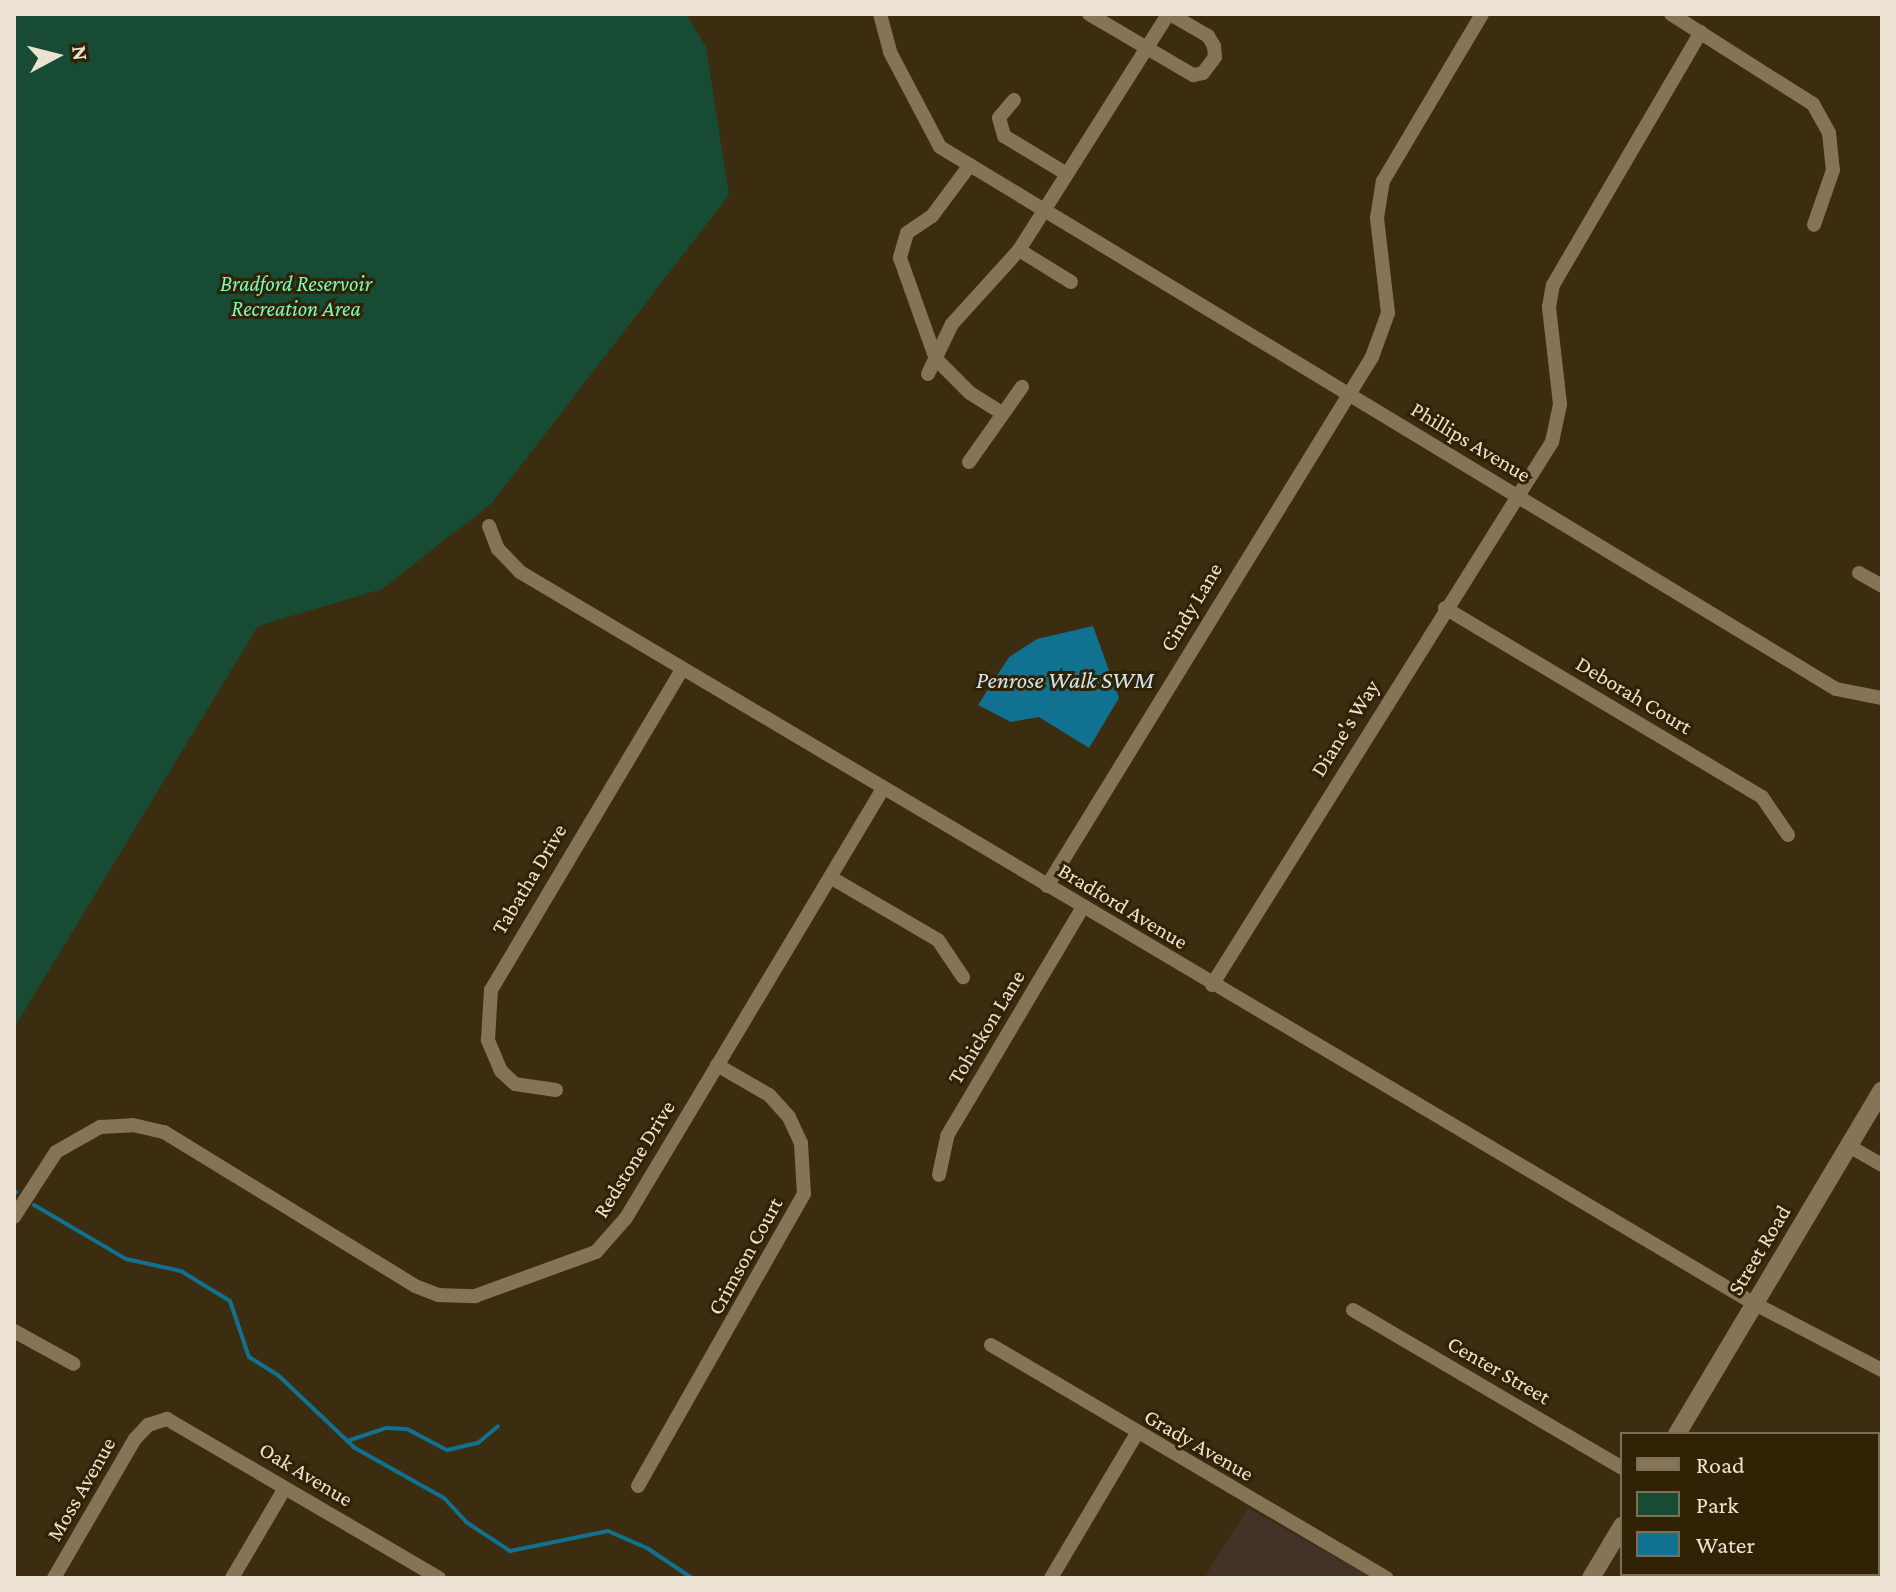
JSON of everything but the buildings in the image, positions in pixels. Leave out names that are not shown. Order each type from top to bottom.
[{"type":"main road","name":"Street Road","points":[[1678,1432],[1882,1090]]},
{"type":"main road","points":[[1591,1578],[1620,1529]]},
{"type":"street","name":"Phillips Avenue","points":[[880,14],[890,52],[940,147],[1836,689],[1882,698]]},
{"type":"street","points":[[928,374],[952,324],[1019,250],[1042,209],[1146,48],[1169,14],[1208,36],[1214,46],[1210,66],[1193,75],[1146,48],[1089,14]]},
{"type":"street","name":"Cindy Lane","points":[[1047,886],[1347,393],[1372,357],[1388,313],[1377,218],[1383,181],[1482,14]]},
{"type":"street","points":[[1671,14],[1774,74],[1813,104],[1822,119],[1833,170],[1814,225]]},
{"type":"street","name":"Diane's Way","points":[[1212,985],[1515,494],[1547,451],[1559,422],[1549,307],[1553,285],[1701,32]]},
{"type":"street","points":[[1014,100],[999,118],[1004,136],[1065,173]]},
{"type":"street","points":[[970,165],[932,216],[907,233],[900,258],[936,359],[970,393],[1001,412]]},
{"type":"street","points":[[1019,250],[1071,282]]},
{"type":"street","points":[[969,462],[1001,412],[1022,387]]},
{"type":"street","name":"Bradford Avenue","points":[[489,526],[498,549],[520,572],[882,790],[1755,1304],[1882,1370]]},
{"type":"street","points":[[1859,573],[1882,586]]},
{"type":"street","name":"Deborah Court","points":[[1445,608],[1762,797],[1788,835]]},
{"type":"street","name":"Tabatha Drive","points":[[556,1090],[515,1084],[501,1071],[488,1040],[491,990],[682,669]]},
{"type":"street","name":"Redstone Drive","points":[[14,1217],[48,1161],[76,1137],[100,1127],[143,1125],[164,1132],[415,1286],[438,1295],[475,1296],[604,1246],[882,790]]},
{"type":"street","points":[[830,877],[938,940],[963,977]]},
{"type":"street","name":"Tohickon Lane","points":[[939,1175],[947,1136],[1083,907]]},
{"type":"street","name":"Crimson Court","points":[[638,1486],[804,1194],[804,1157],[789,1117],[769,1095],[717,1065]]},
{"type":"street","points":[[1849,1146],[1882,1165]]},
{"type":"street","name":"Center Street","points":[[1353,1310],[1620,1467]]},
{"type":"street","points":[[14,1331],[74,1364]]},
{"type":"street","name":"Grady Avenue","points":[[991,1345],[1136,1435],[1387,1578]]},
{"type":"street","name":"Oak Avenue","points":[[148,1425],[157,1420],[177,1422],[439,1578]]},
{"type":"street","name":"Moss Avenue","points":[[54,1578],[148,1425]]},
{"type":"street","points":[[1051,1578],[1136,1435]]},
{"type":"street","points":[[232,1578],[285,1488]]},
{"type":"shaded area","points":[[1248,1508],[1372,1578],[1204,1578]]},
{"type":"green space","name":"Bradford Reservoir Recreation Area","points":[[14,14],[686,14],[706,47],[729,195],[492,503],[382,589],[258,626],[14,1028]]},
{"type":"water","name":"Penrose Walk SWM","points":[[1093,626],[1119,698],[1089,748],[1039,717],[1011,722],[978,705],[1009,657],[1037,639]]},
{"type":"waterway","points":[[34,1205],[126,1259],[181,1271],[230,1301],[249,1357],[278,1375],[355,1448],[444,1498],[466,1522],[510,1551],[608,1531],[647,1548],[692,1578]]},
{"type":"waterway","points":[[347,1441],[386,1428],[407,1429],[447,1450],[478,1443],[498,1426]]}]
